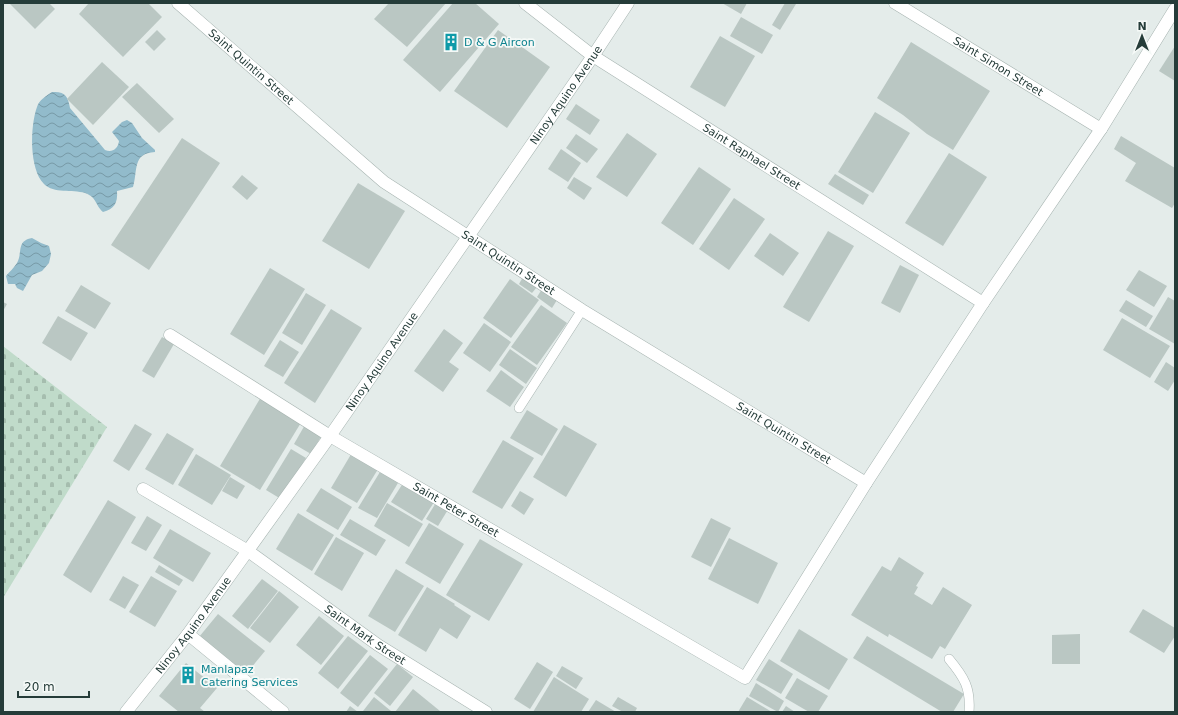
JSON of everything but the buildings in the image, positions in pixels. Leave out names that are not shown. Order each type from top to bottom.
[{"type":"street","name":"Saint Quintin Street","points":[[178,3],[384,182],[582,310],[866,483]]},
{"type":"street","name":"Saint Raphael Street","points":[[525,3],[593,56],[983,303]]},
{"type":"street","name":"Ninoy Aquino Avenue","points":[[126,712],[188,634],[330,436],[593,56],[628,3]]},
{"type":"street","name":"Saint Simon Street","points":[[895,3],[1101,129]]},
{"type":"street","points":[[866,483],[983,303],[1101,129],[1175,9]]},
{"type":"street","name":"Saint Peter Street","points":[[170,335],[330,436],[745,678],[866,483]]},
{"type":"street","name":"Saint Mark Street","points":[[143,489],[248,551],[378,645],[486,712]]},
{"type":"street","points":[[188,634],[283,712]]},
{"type":"lane","points":[[519,408],[582,310]]},
{"type":"lane","points":[[949,659],[963,676],[970,700],[970,712]]},
{"type":"green space","points":[[3,346],[107,427],[3,598]]},
{"type":"water","points":[[52,92],[63,93],[67,97],[70,108],[105,150],[112,151],[116,148],[119,141],[112,132],[122,122],[127,120],[132,123],[142,138],[155,150],[155,152],[148,153],[139,159],[133,187],[117,191],[116,202],[113,207],[107,211],[103,212],[98,207],[94,199],[85,193],[53,189],[44,184],[39,177],[33,158],[33,125],[39,102]]},
{"type":"water","points":[[32,238],[49,246],[51,254],[49,263],[42,271],[32,275],[23,291],[17,288],[15,284],[8,284],[6,276],[19,259],[22,244],[27,239]]},
{"type":"place","name":"D & G Aircon","points":[[451,42]]},
{"type":"place","name":"Manlapaz Catering Services","points":[[188,675]]}]
